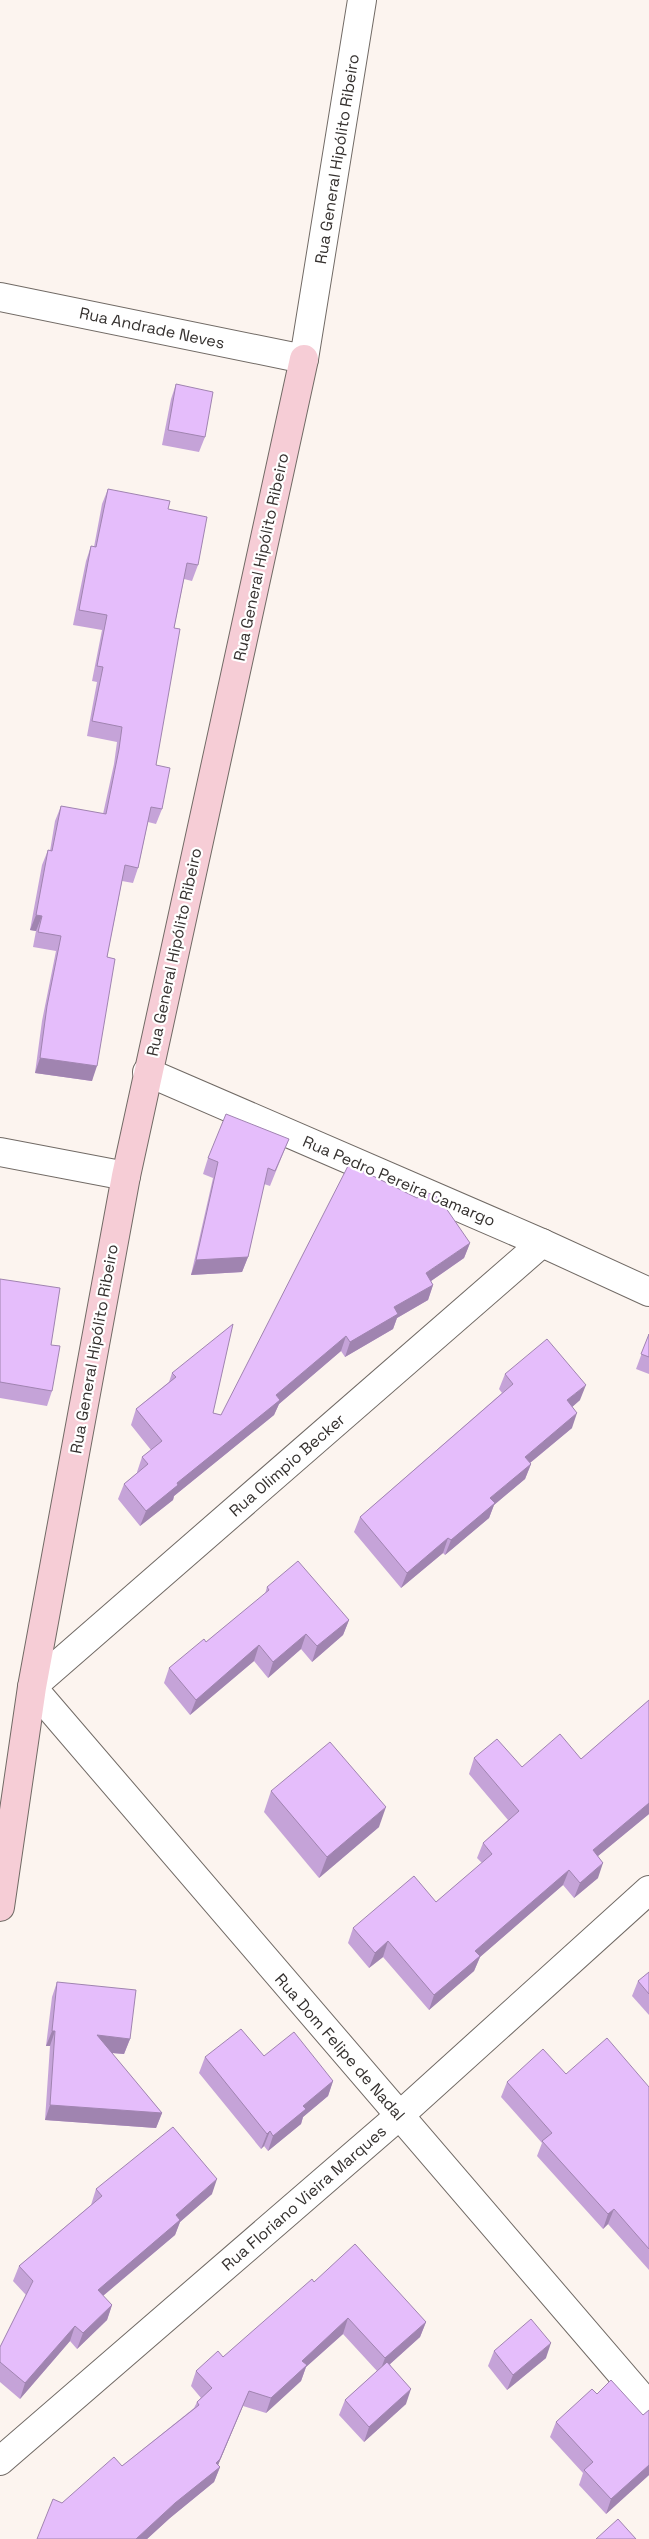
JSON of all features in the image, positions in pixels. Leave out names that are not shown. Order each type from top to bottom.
[{"type":"street","name":"Rua General Hipólito Ribeiro","points":[[0,1907],[32,1687],[126,1176],[147,1072],[304,359],[362,0]]},
{"type":"street","name":"Rua Andrade Neves","points":[[0,297],[304,359]]},
{"type":"street","name":"Rua Pedro Pereira Camargo","points":[[147,1072],[542,1243],[649,1292]]},
{"type":"street","points":[[0,1152],[126,1176]]},
{"type":"street","name":"Rua Olimpio Becker","points":[[32,1687],[542,1243]]},
{"type":"street","name":"Rua Dom Felipe de Nadal","points":[[32,1687],[649,2406]]},
{"type":"street","name":"Rua Floriano Vieira Marques","points":[[0,2461],[399,2116],[649,1890]]},
{"type":"building","points":[[176,384],[213,392],[205,437],[168,430]]},
{"type":"building","points":[[108,489],[170,501],[168,509],[207,517],[198,565],[187,563],[174,628],[180,629],[156,765],[170,768],[162,809],[151,807],[138,868],[125,865],[107,957],[115,959],[97,1066],[40,1058],[47,1006],[61,936],[38,932],[42,916],[36,915],[48,850],[52,851],[61,806],[106,814],[119,749],[122,727],[92,721],[103,667],[97,666],[107,615],[79,610],[91,546],[96,547]]},
{"type":"building","points":[[226,1114],[289,1139],[275,1171],[268,1168],[248,1257],[196,1260],[218,1162],[208,1158]]},
{"type":"building","points":[[349,1164],[417,1198],[426,1192],[439,1198],[470,1243],[426,1273],[433,1285],[394,1307],[398,1314],[350,1342],[346,1336],[276,1395],[280,1400],[177,1483],[178,1485],[146,1511],[124,1484],[148,1464],[142,1457],[162,1441],[136,1409],[176,1377],[172,1373],[233,1324],[213,1413],[221,1415]]},
{"type":"building","points":[[0,1279],[60,1288],[51,1345],[60,1346],[52,1391],[0,1382]]},
{"type":"building","points":[[649,1334],[649,1357],[641,1354]]},
{"type":"building","points":[[547,1339],[586,1385],[567,1400],[577,1413],[525,1457],[531,1464],[490,1498],[495,1503],[451,1540],[448,1538],[407,1573],[360,1517],[513,1384],[505,1374]]},
{"type":"building","points":[[298,1561],[349,1620],[317,1646],[306,1634],[273,1662],[259,1645],[196,1700],[169,1668],[204,1639],[206,1642],[269,1590],[267,1587]]},
{"type":"building","points":[[649,1700],[649,1803],[593,1850],[603,1863],[580,1883],[569,1870],[475,1951],[480,1956],[434,1995],[388,1941],[375,1953],[353,1928],[414,1876],[436,1902],[492,1854],[483,1843],[519,1811],[474,1758],[497,1739],[522,1767],[560,1734],[581,1759]]},
{"type":"building","points":[[330,1742],[386,1807],[327,1857],[271,1791]]},
{"type":"building","points":[[649,1972],[649,1994],[638,1981]]},
{"type":"building","points":[[57,1982],[136,1990],[130,2039],[97,2035],[162,2113],[50,2105],[55,2031],[52,2031]]},
{"type":"building","points":[[241,2029],[264,2056],[294,2032],[333,2081],[303,2106],[306,2109],[273,2136],[270,2131],[267,2134],[205,2057]]},
{"type":"building","points":[[607,2038],[649,2087],[649,2249],[614,2209],[608,2214],[542,2141],[552,2133],[507,2082],[543,2049],[566,2074]]},
{"type":"building","points":[[173,2127],[217,2179],[176,2215],[180,2220],[98,2290],[112,2305],[83,2333],[75,2326],[25,2383],[0,2362],[0,2347],[33,2281],[19,2266],[102,2196],[96,2189]]},
{"type":"building","points":[[355,2244],[426,2322],[385,2358],[348,2318],[302,2361],[307,2365],[271,2398],[249,2391],[220,2459],[216,2463],[220,2467],[175,2503],[136,2539],[37,2539],[53,2499],[62,2503],[114,2457],[122,2466],[199,2405],[197,2402],[212,2388],[196,2371],[218,2351],[223,2357],[312,2279],[314,2282]]},
{"type":"building","points":[[531,2319],[551,2343],[513,2375],[494,2351]]},
{"type":"building","points":[[387,2362],[411,2389],[369,2427],[345,2400]]},
{"type":"building","points":[[611,2380],[643,2415],[649,2410],[649,2465],[611,2499],[584,2470],[593,2462],[556,2422],[592,2389],[597,2394]]},
{"type":"building","points":[[618,2519],[636,2539],[596,2539]]}]
